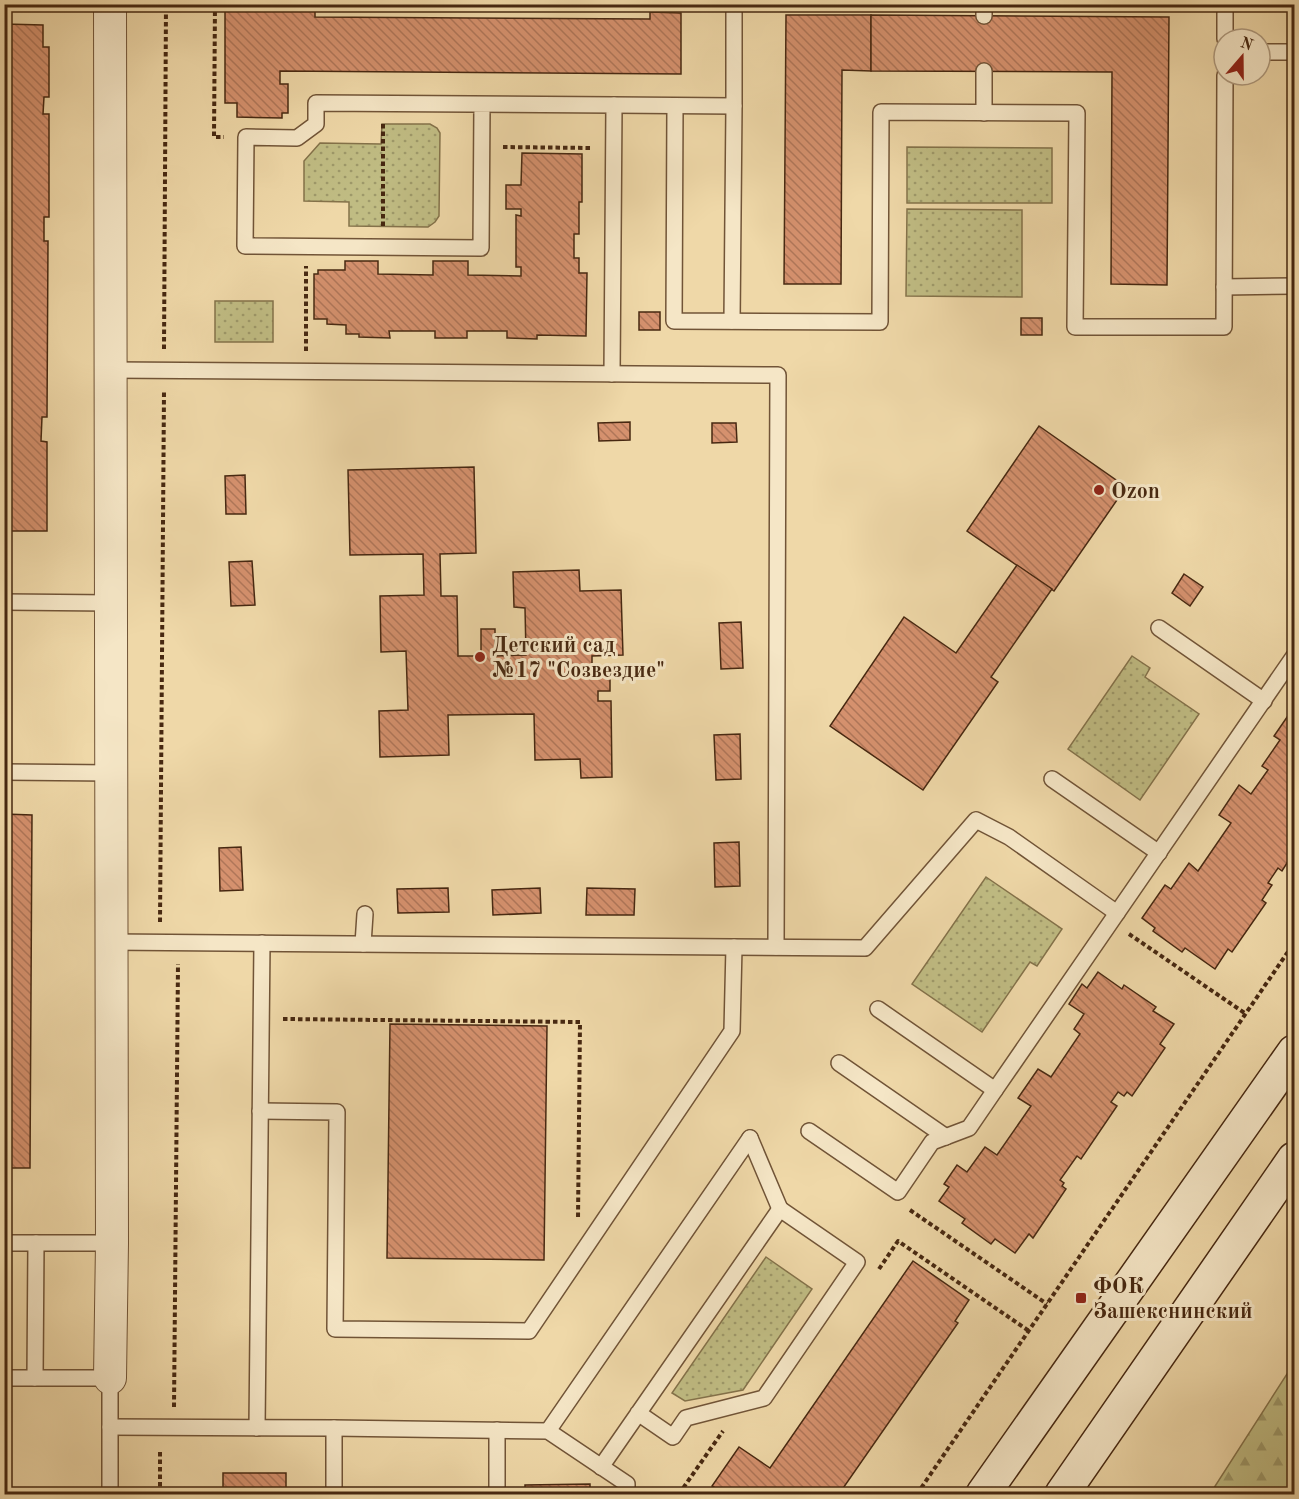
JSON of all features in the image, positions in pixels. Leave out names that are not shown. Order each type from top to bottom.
[{"type":"main road","points":[[982,1494],[1294,1052]]},
{"type":"main road","points":[[1062,1494],[1294,1159]]},
{"type":"street","points":[[110,4],[112,773],[110,1378]]},
{"type":"lane","points":[[732,321],[734,4]]},
{"type":"lane","points":[[1225,27],[1226,4]]},
{"type":"lane","points":[[1272,52],[1294,52]]},
{"type":"lane","points":[[984,71],[984,113]]},
{"type":"lane","points":[[675,106],[674,321],[880,322],[881,112],[1077,113],[1075,327],[1224,327],[1225,87]]},
{"type":"lane","points":[[482,105],[481,248],[245,246],[246,137],[297,138],[316,124],[316,103],[734,106]]},
{"type":"lane","points":[[612,374],[614,105]]},
{"type":"lane","points":[[1224,287],[1294,286]]},
{"type":"lane","points":[[110,370],[778,375],[776,947]]},
{"type":"lane","points":[[4,602],[111,603]]},
{"type":"lane","points":[[1159,628],[1264,701]]},
{"type":"lane","points":[[809,1131],[898,1192],[932,1142],[969,1128],[1294,656]]},
{"type":"lane","points":[[4,772],[112,773]]},
{"type":"lane","points":[[1052,780],[1159,853]]},
{"type":"lane","points":[[110,942],[865,948],[976,820],[1009,837],[1114,917]]},
{"type":"lane","points":[[363,944],[365,914]]},
{"type":"lane","points":[[257,1428],[262,943]]},
{"type":"lane","points":[[260,1112],[337,1112],[335,1329],[529,1331],[732,1031],[734,947]]},
{"type":"lane","points":[[878,1009],[995,1090]]},
{"type":"lane","points":[[839,1063],[946,1137]]},
{"type":"lane","points":[[548,1431],[750,1138],[780,1209],[857,1262],[764,1398],[686,1419],[673,1437],[638,1413]]},
{"type":"lane","points":[[601,1467],[780,1209]]},
{"type":"lane","points":[[4,1243],[112,1244]]},
{"type":"lane","points":[[35,1378],[36,1243]]},
{"type":"lane","points":[[4,1378],[110,1378],[110,1494]]},
{"type":"lane","points":[[110,1427],[548,1431],[627,1484],[627,1494]]},
{"type":"lane","points":[[334,1428],[334,1494]]},
{"type":"lane","points":[[497,1430],[497,1494]]},
{"type":"path","points":[[160,942],[166,4]]},
{"type":"path","points":[[215,4],[214,137],[246,137]]},
{"type":"path","points":[[382,247],[383,104]]},
{"type":"path","points":[[482,147],[613,148]]},
{"type":"path","points":[[306,371],[307,247]]},
{"type":"path","points":[[1114,917],[1246,1014]]},
{"type":"path","points":[[160,1494],[167,1427],[178,942]]},
{"type":"path","points":[[917,1494],[1294,943]]},
{"type":"path","points":[[261,1018],[580,1022],[577,1259]]},
{"type":"path","points":[[898,1192],[893,1198],[1047,1304]]},
{"type":"path","points":[[857,1262],[875,1274],[898,1242],[1029,1331]]},
{"type":"path","points":[[679,1494],[741,1404]]},
{"type":"green space","points":[[382,124],[430,124],[440,133],[439,216],[428,227],[349,226],[349,202],[304,201],[304,161],[320,143],[381,144]]},
{"type":"green space","points":[[907,147],[1052,148],[1052,203],[907,203]]},
{"type":"green space","points":[[907,209],[1022,210],[1022,297],[906,296]]},
{"type":"green space","points":[[215,301],[273,301],[273,342],[215,342]]},
{"type":"green space","points":[[1132,656],[1150,668],[1145,677],[1199,714],[1140,800],[1068,749]]},
{"type":"green space","points":[[986,877],[1062,929],[1037,966],[1030,962],[982,1032],[912,984]]},
{"type":"green space","points":[[766,1257],[812,1289],[743,1390],[685,1401],[672,1393]]},
{"type":"green space","points":[[1294,1363],[1294,1494],[1210,1494]]},
{"type":"building","points":[[225,10],[315,11],[315,17],[650,19],[650,12],[681,13],[681,74],[280,71],[280,84],[288,84],[288,113],[282,113],[282,118],[237,117],[237,103],[225,103]]},
{"type":"building","points":[[786,15],[871,15],[871,71],[842,70],[841,284],[784,284]]},
{"type":"building","points":[[871,15],[1169,17],[1167,285],[1111,284],[1112,72],[871,71]]},
{"type":"building","points":[[4,24],[43,25],[43,47],[49,47],[49,97],[44,97],[43,114],[49,114],[49,217],[44,217],[44,241],[48,241],[47,417],[42,417],[41,441],[47,442],[47,531],[4,531]]},
{"type":"building","points":[[522,153],[582,154],[582,202],[579,202],[579,234],[574,234],[574,258],[579,258],[579,273],[587,273],[586,336],[537,335],[537,339],[507,338],[507,331],[467,331],[467,338],[435,338],[435,331],[389,331],[390,338],[359,337],[359,334],[346,334],[346,325],[327,324],[327,319],[314,319],[314,274],[318,274],[318,270],[345,270],[345,261],[378,261],[378,274],[433,275],[433,261],[468,261],[468,275],[521,276],[521,267],[516,267],[516,215],[521,216],[521,209],[506,209],[506,185],[521,185]]},
{"type":"building","points":[[639,312],[660,312],[660,330],[639,330]]},
{"type":"building","points":[[1021,318],[1042,318],[1042,335],[1021,335]]},
{"type":"building","points":[[630,422],[630,440],[599,441],[598,423]]},
{"type":"building","points":[[712,423],[736,423],[737,442],[712,443]]},
{"type":"building","points":[[1039,426],[1126,487],[1054,591],[967,531]]},
{"type":"building","points":[[474,467],[476,553],[440,554],[441,596],[457,596],[458,656],[481,656],[481,629],[495,629],[495,656],[526,655],[525,608],[514,607],[513,572],[579,570],[580,591],[621,590],[623,655],[592,656],[592,670],[610,670],[610,691],[598,691],[598,701],[611,701],[612,777],[581,778],[580,759],[535,760],[534,714],[448,715],[449,755],[380,757],[379,711],[408,710],[406,651],[381,652],[380,596],[424,595],[423,554],[350,555],[348,470]]},
{"type":"building","points":[[245,475],[246,514],[226,514],[225,476]]},
{"type":"building","points":[[252,561],[255,605],[231,606],[229,562]]},
{"type":"building","points":[[1017,565],[1052,589],[991,677],[998,682],[923,790],[830,726],[904,617],[956,653]]},
{"type":"building","points":[[1184,574],[1203,587],[1190,606],[1172,593]]},
{"type":"building","points":[[741,622],[743,668],[721,669],[719,623]]},
{"type":"building","points":[[1294,707],[1294,852],[1282,871],[1278,868],[1268,883],[1272,885],[1262,900],[1266,903],[1232,952],[1228,949],[1215,969],[1185,948],[1182,952],[1153,931],[1155,928],[1142,918],[1165,885],[1171,889],[1189,863],[1198,871],[1231,823],[1219,815],[1239,785],[1251,794],[1268,770],[1262,766],[1280,740],[1274,736]]},
{"type":"building","points":[[740,734],[741,779],[716,780],[714,735]]},
{"type":"building","points":[[4,814],[32,815],[30,1168],[4,1168]]},
{"type":"building","points":[[739,842],[740,886],[715,887],[714,843]]},
{"type":"building","points":[[241,847],[243,890],[220,891],[219,848]]},
{"type":"building","points":[[448,888],[449,912],[398,913],[397,889]]},
{"type":"building","points":[[540,888],[541,913],[493,915],[492,890]]},
{"type":"building","points":[[587,888],[635,889],[634,915],[586,915]]},
{"type":"building","points":[[1098,972],[1122,989],[1124,985],[1156,1007],[1153,1011],[1174,1024],[1160,1044],[1165,1048],[1132,1096],[1127,1092],[1124,1096],[1118,1092],[1111,1102],[1117,1106],[1081,1159],[1077,1156],[1060,1180],[1066,1189],[1033,1238],[1029,1234],[1015,1253],[995,1239],[991,1244],[962,1223],[965,1219],[939,1201],[949,1187],[944,1184],[957,1165],[967,1172],[985,1147],[997,1155],[1031,1106],[1018,1098],[1038,1069],[1051,1077],[1080,1034],[1074,1029],[1084,1014],[1069,1004],[1082,984],[1087,988]]},
{"type":"building","points":[[390,1024],[547,1026],[544,1260],[387,1258]]},
{"type":"building","points":[[913,1261],[969,1300],[955,1321],[958,1323],[839,1494],[725,1494],[712,1486],[739,1447],[770,1468]]},
{"type":"building","points":[[223,1473],[286,1473],[286,1494],[223,1494]]},
{"type":"building","points":[[590,1484],[590,1494],[525,1494],[525,1485]]},
{"type":"place","name":"Ozon","points":[[1099,490]]},
{"type":"place","name":"Детский сад №17 \"Созвездие\"","points":[[480,657]]},
{"type":"place","name":"ФОК Зашекснинский","points":[[1081,1298]]}]
